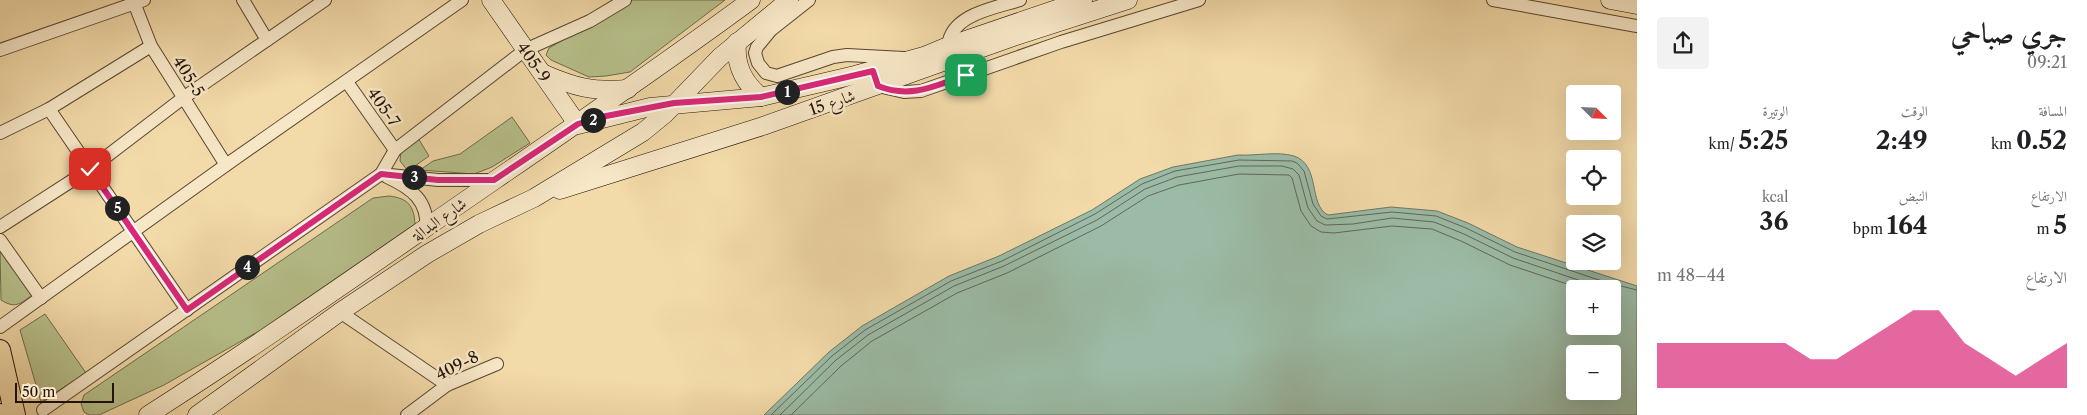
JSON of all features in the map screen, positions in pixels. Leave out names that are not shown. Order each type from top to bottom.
[{"type":"main road","name":"405-9","points":[[491,0],[578,124]]},
{"type":"main road","name":"شارع البدالة","points":[[148,415],[230,363],[426,229],[494,180],[628,89],[751,0]]},
{"type":"main road","name":"شارع البدالة","points":[[197,415],[340,312],[453,238],[534,198],[655,124],[704,72],[737,42],[789,0]]},
{"type":"main road","name":"شارع 15","points":[[534,198],[754,129],[876,79],[1011,31],[1083,0]]},
{"type":"main road","name":"شارع 15","points":[[1011,31],[1128,0]]},
{"type":"main road","points":[[1610,0],[1637,5]]},
{"type":"main road","points":[[737,42],[738,63],[741,73],[753,90],[761,97]]},
{"type":"main road","name":"شارع 15","points":[[578,124],[626,111],[674,103],[761,97],[876,79],[924,56],[953,52]]},
{"type":"main road","points":[[541,72],[588,89],[604,91],[628,89]]},
{"type":"main road","points":[[0,350],[15,415]]},
{"type":"street","points":[[243,0],[267,40]]},
{"type":"street","points":[[0,227],[90,169],[183,98],[325,0]]},
{"type":"street","points":[[0,327],[134,233],[226,165],[462,0]]},
{"type":"street","points":[[43,410],[381,174],[394,150],[526,50],[590,22],[625,0]]},
{"type":"street","points":[[809,0],[771,30],[757,47],[755,53],[758,63],[766,74],[777,76],[833,57],[847,55],[898,58],[924,56]]},
{"type":"street","points":[[966,75],[953,52],[950,34],[962,21],[1020,0]]},
{"type":"street","points":[[876,79],[895,92],[913,92],[1061,42],[1199,0]]},
{"type":"street","points":[[1493,0],[1637,26]]},
{"type":"street","points":[[0,50],[137,1]]},
{"type":"street","name":"405-5","points":[[137,1],[151,46],[226,165]]},
{"type":"street","points":[[0,133],[48,109],[151,46]]},
{"type":"street","name":"405-7","points":[[347,82],[394,150]]},
{"type":"street","points":[[48,109],[187,310]]},
{"type":"street","points":[[381,174],[438,180],[494,180]]},
{"type":"street","points":[[381,174],[401,184],[417,196],[427,217],[426,229]]},
{"type":"street","points":[[0,240],[41,298]]},
{"type":"street","points":[[340,312],[447,385]]},
{"type":"street","name":"409-8","points":[[408,415],[447,385],[497,364]]},
{"type":"green space","points":[[632,0],[725,0],[630,72],[589,77],[551,60],[546,55],[549,48]]},
{"type":"green space","points":[[512,117],[530,143],[492,167],[474,174],[420,170],[433,161],[460,154]]},
{"type":"green space","points":[[418,138],[429,156],[408,171],[400,161],[401,151]]},
{"type":"green space","points":[[389,196],[401,199],[409,204],[413,212],[415,224],[259,331],[164,385],[99,415],[89,415],[84,412],[81,404],[84,395],[373,198]]},
{"type":"green space","points":[[0,249],[32,295],[14,305],[1,300]]},
{"type":"green space","points":[[45,314],[86,373],[41,402],[20,330]]},
{"type":"water","points":[[1281,154],[1294,156],[1308,168],[1318,203],[1328,215],[1391,207],[1437,211],[1468,223],[1517,247],[1566,263],[1566,270],[1588,270],[1619,280],[1566,280],[1566,335],[1621,335],[1621,281],[1637,286],[1637,415],[764,415],[829,352],[862,326],[949,276],[999,256],[1092,210],[1140,179],[1173,167],[1238,155]]},
{"type":"route","points":[[90,169],[187,310],[381,174],[438,180],[494,180],[578,124],[626,111],[674,103],[761,97],[873,71],[878,86],[895,92],[921,91],[966,75]]}]
